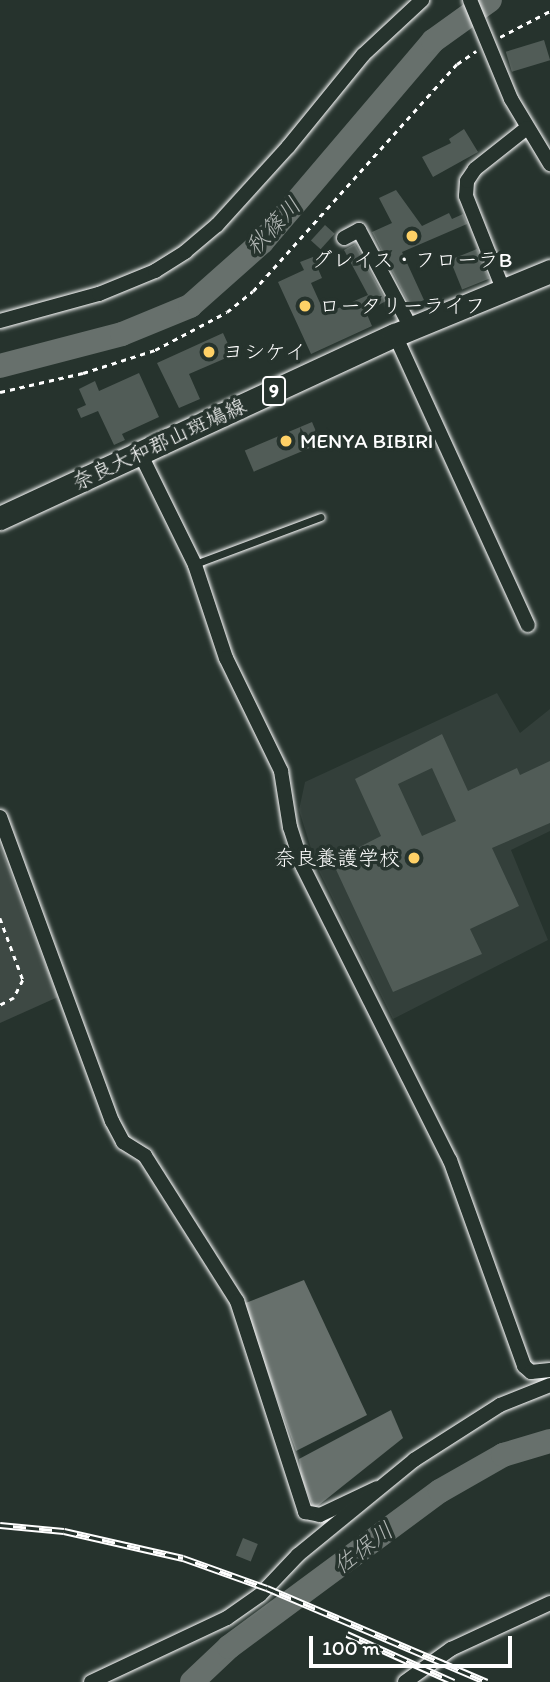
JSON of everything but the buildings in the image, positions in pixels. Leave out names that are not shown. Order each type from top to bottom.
[{"type":"main road","name":"奈良大和郡山斑鳩線","points":[[0,518],[403,331],[550,271]]},
{"type":"street","points":[[0,321],[99,294],[185,252],[217,225],[288,148],[363,55],[422,0]]},
{"type":"street","points":[[470,0],[486,44],[527,128],[550,164]]},
{"type":"street","points":[[503,289],[466,196],[467,181],[475,169],[527,128]]},
{"type":"street","points":[[344,238],[364,226],[403,331],[528,625]]},
{"type":"street","points":[[140,453],[195,565],[226,658],[281,771],[290,828],[303,867],[450,1160],[524,1366],[531,1372],[550,1370]]},
{"type":"street","points":[[0,817],[112,1121],[123,1142],[145,1156],[237,1301],[305,1512],[320,1515],[377,1488]]},
{"type":"street","points":[[91,1682],[227,1618],[260,1595],[298,1555],[377,1488],[458,1430],[500,1405],[550,1385]]},
{"type":"street","points":[[405,1682],[451,1649],[550,1603]]},
{"type":"lane","points":[[195,565],[321,517]]},
{"type":"path","points":[[0,392],[83,373],[155,350],[227,312],[253,291],[457,64],[486,44],[550,11]]},
{"type":"path","points":[[0,918],[23,980],[15,998],[0,1005]]},
{"type":"shaded area","name":"奈良養護学校","points":[[497,693],[520,733],[550,709],[550,831],[511,850],[548,940],[393,1019],[317,867],[299,810],[305,782]]},
{"type":"shaded area","points":[[0,846],[58,997],[0,1023]]},
{"type":"shaded area","points":[[304,1280],[367,1415],[296,1451],[243,1304]]},
{"type":"shaded area","points":[[391,1410],[403,1438],[314,1509],[301,1477],[299,1459]]},
{"type":"waterway","name":"秋篠川","points":[[0,366],[122,334],[190,306],[262,242],[433,41],[490,0]]},
{"type":"waterway","name":"佐保川","points":[[192,1682],[229,1647],[440,1491],[503,1455],[550,1441]]},
{"type":"railway","points":[[0,1525],[64,1531],[183,1558],[267,1588],[487,1682]]},
{"type":"railway","points":[[347,1634],[454,1682]]},
{"type":"place","name":"グレイス・フローラB","points":[[412,236]]},
{"type":"place","name":"ロータリーライフ","points":[[305,306]]},
{"type":"place","name":"ヨシケイ","points":[[209,352]]},
{"type":"place","name":"MENYA BIBIRI","points":[[286,441]]},
{"type":"place","name":"奈良養護学校","points":[[414,858]]}]
